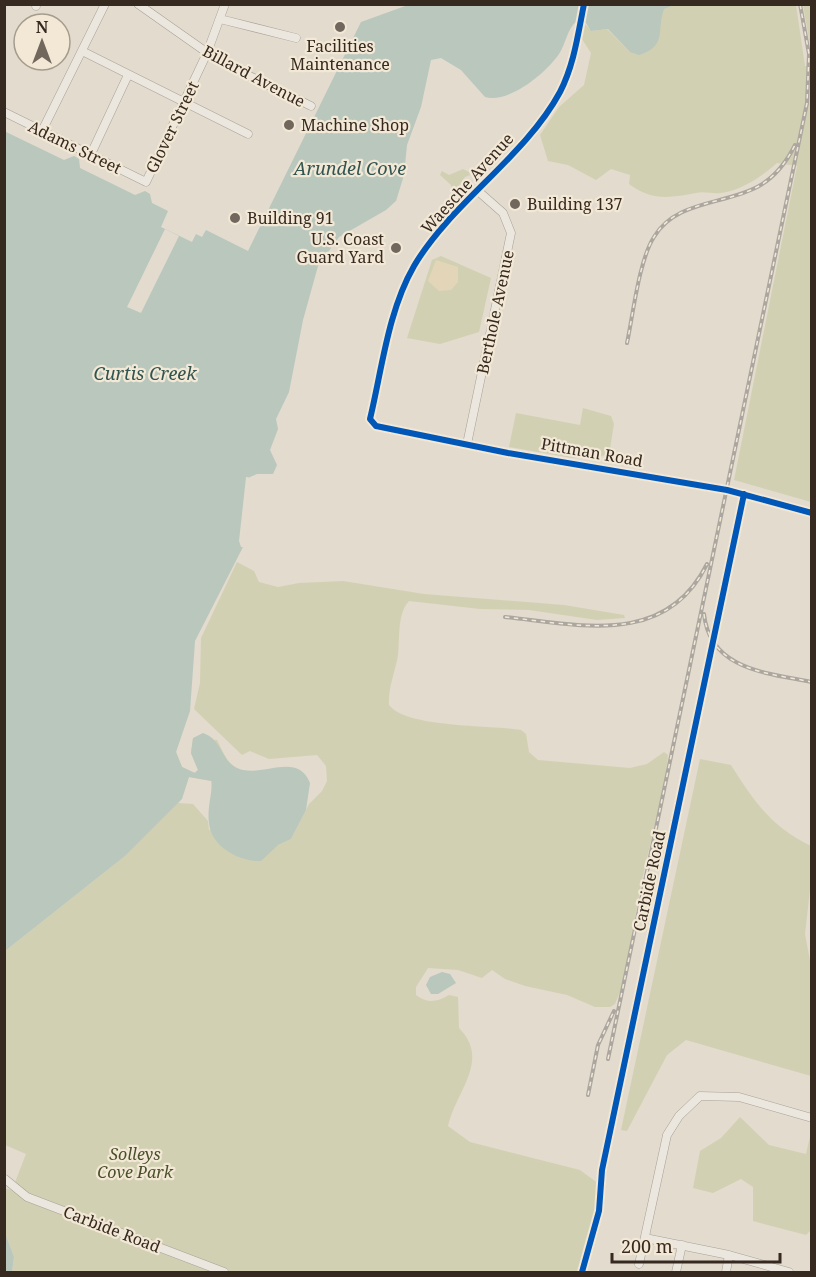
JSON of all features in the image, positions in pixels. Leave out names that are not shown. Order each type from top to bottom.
[{"type":"street","points":[[42,130],[105,4]]},
{"type":"street","name":"Billard Avenue","points":[[138,4],[207,53],[311,106]]},
{"type":"street","name":"Glover Street","points":[[146,182],[207,53],[225,4]]},
{"type":"street","name":"Waesche Avenue","points":[[370,419],[394,314],[407,279],[428,246],[551,106],[568,72],[584,4]]},
{"type":"street","points":[[220,19],[296,38]]},
{"type":"street","points":[[82,51],[183,104],[248,134]]},
{"type":"street","points":[[91,154],[128,75]]},
{"type":"street","name":"Adams Street","points":[[4,112],[146,182]]},
{"type":"street","name":"Berthole Avenue","points":[[467,444],[511,233],[503,213],[478,191]]},
{"type":"street","name":"Pittman Road","points":[[370,419],[376,426],[744,494],[812,513]]},
{"type":"street","name":"Carbide Road","points":[[582,1272],[599,1211],[602,1170],[744,494]]},
{"type":"street","points":[[639,1264],[667,1135],[680,1116],[700,1096],[739,1097],[812,1118]]},
{"type":"street","name":"Carbide Road","points":[[4,1179],[27,1197],[224,1272]]},
{"type":"street","points":[[645,1238],[729,1255],[766,1269],[789,1272]]},
{"type":"street","points":[[676,1272],[682,1245]]},
{"type":"street","points":[[726,1272],[729,1255]]},
{"type":"green space","points":[[649,5],[796,5],[805,66],[812,67],[811,502],[734,480],[797,166],[777,163],[751,182],[728,192],[699,192],[661,197],[645,193],[629,184],[630,175],[611,169],[596,180],[568,165],[548,161],[540,135],[559,107],[584,85],[591,53],[582,39],[583,22],[592,31],[607,29],[630,52]]},
{"type":"green space","points":[[803,5],[811,5],[811,51]]},
{"type":"green space","points":[[463,169],[470,175],[465,177],[455,191],[440,175],[442,171],[449,175]]},
{"type":"green space","points":[[441,256],[491,278],[479,332],[440,344],[407,338],[432,260]]},
{"type":"green space","points":[[583,408],[611,416],[614,424],[609,455],[573,458],[509,447],[516,413],[580,425]]},
{"type":"green space","name":"Solleys Cove Park","points":[[237,562],[254,571],[259,582],[278,587],[299,583],[343,581],[424,594],[564,605],[624,615],[625,618],[597,620],[529,610],[480,609],[409,601],[402,613],[398,655],[389,698],[389,705],[398,712],[413,718],[430,722],[521,730],[526,734],[529,752],[538,760],[630,768],[647,764],[664,752],[668,755],[665,781],[641,884],[624,982],[615,1004],[610,1007],[595,1007],[567,995],[505,979],[492,970],[482,978],[458,970],[428,968],[416,987],[416,995],[429,1001],[449,995],[458,997],[459,1028],[468,1040],[472,1052],[472,1064],[448,1126],[470,1142],[580,1170],[599,1184],[597,1210],[579,1272],[12,1272],[14,1257],[5,1233],[4,1188],[12,1190],[26,1154],[5,1145],[5,951],[125,856],[180,734],[176,752],[182,767],[194,773],[198,770],[191,753],[193,738],[217,740],[230,763],[245,771],[212,793],[211,781],[189,777],[178,803],[193,804],[208,821],[209,830],[278,845],[291,839],[309,804],[322,791],[327,781],[326,766],[317,755],[269,759],[250,751],[242,755],[194,709],[200,683],[201,638]]},
{"type":"green space","points":[[700,759],[731,765],[756,802],[774,822],[811,846],[811,881],[805,934],[811,966],[811,1076],[686,1040],[667,1055],[627,1131],[621,1130]]},
{"type":"green space","points":[[740,1117],[769,1145],[806,1154],[811,1132],[811,1230],[806,1235],[753,1221],[753,1187],[741,1179],[713,1193],[693,1188],[700,1151],[721,1138]]},
{"type":"sand","points":[[436,260],[458,267],[458,282],[451,290],[439,291],[428,281]]},
{"type":"water","name":"Curtis Creek","points":[[408,5],[674,5],[664,9],[658,42],[654,47],[639,55],[630,52],[608,29],[591,31],[586,23],[577,21],[571,28],[559,54],[546,69],[527,85],[505,96],[485,97],[461,70],[441,58],[431,60],[421,107],[407,145],[404,175],[396,201],[386,210],[339,237],[318,266],[303,320],[289,392],[276,419],[278,429],[270,450],[277,465],[273,474],[257,474],[250,477],[243,547],[195,641],[190,711],[176,752],[182,767],[195,773],[198,770],[191,753],[193,738],[203,733],[215,741],[230,764],[236,768],[252,771],[290,767],[305,774],[310,783],[306,810],[291,839],[278,845],[261,861],[236,856],[221,846],[211,832],[209,812],[212,781],[189,777],[182,799],[125,856],[5,951],[4,131],[64,160],[74,156],[79,159],[80,168],[135,195],[145,191],[150,194],[152,203],[168,211],[161,227],[192,242],[196,234],[202,237],[206,230],[248,251],[361,22]]},
{"type":"water","points":[[442,972],[450,974],[456,983],[438,994],[431,994],[426,985],[430,977]]},
{"type":"water","points":[[5,1233],[14,1257],[12,1272],[5,1272]]},
{"type":"pier","points":[[165,229],[179,236],[141,313],[127,307]]},
{"type":"pier","points":[[246,477],[254,478],[246,547],[241,547],[239,541]]},
{"type":"railway","points":[[608,1059],[807,103],[809,54],[800,4]]},
{"type":"railway","points":[[627,343],[644,259],[654,237],[663,225],[688,210],[759,186],[780,168],[795,145]]},
{"type":"railway","points":[[505,617],[591,626],[619,625],[645,619],[669,608],[690,590],[707,564]]},
{"type":"railway","points":[[704,614],[709,633],[717,647],[729,658],[743,666],[760,671],[812,682]]},
{"type":"railway","points":[[588,1095],[598,1045],[614,1011]]},
{"type":"cycle path","points":[[584,4],[569,71],[560,92],[545,116],[528,138],[467,200],[429,243],[405,283],[392,321],[370,419],[376,426],[508,453],[727,490],[812,513]]},
{"type":"cycle path","points":[[582,1272],[599,1211],[602,1170],[744,494]]},
{"type":"place","name":"Facilities Maintenance","points":[[340,27]]},
{"type":"place","name":"Machine Shop","points":[[289,125]]},
{"type":"place","name":"Building 137","points":[[515,204]]},
{"type":"place","name":"Building 91","points":[[235,218]]},
{"type":"place","name":"U.S. Coast Guard Yard","points":[[396,248]]},
{"type":"water label","name":"Arundel Cove","points":[[350,168]]}]
